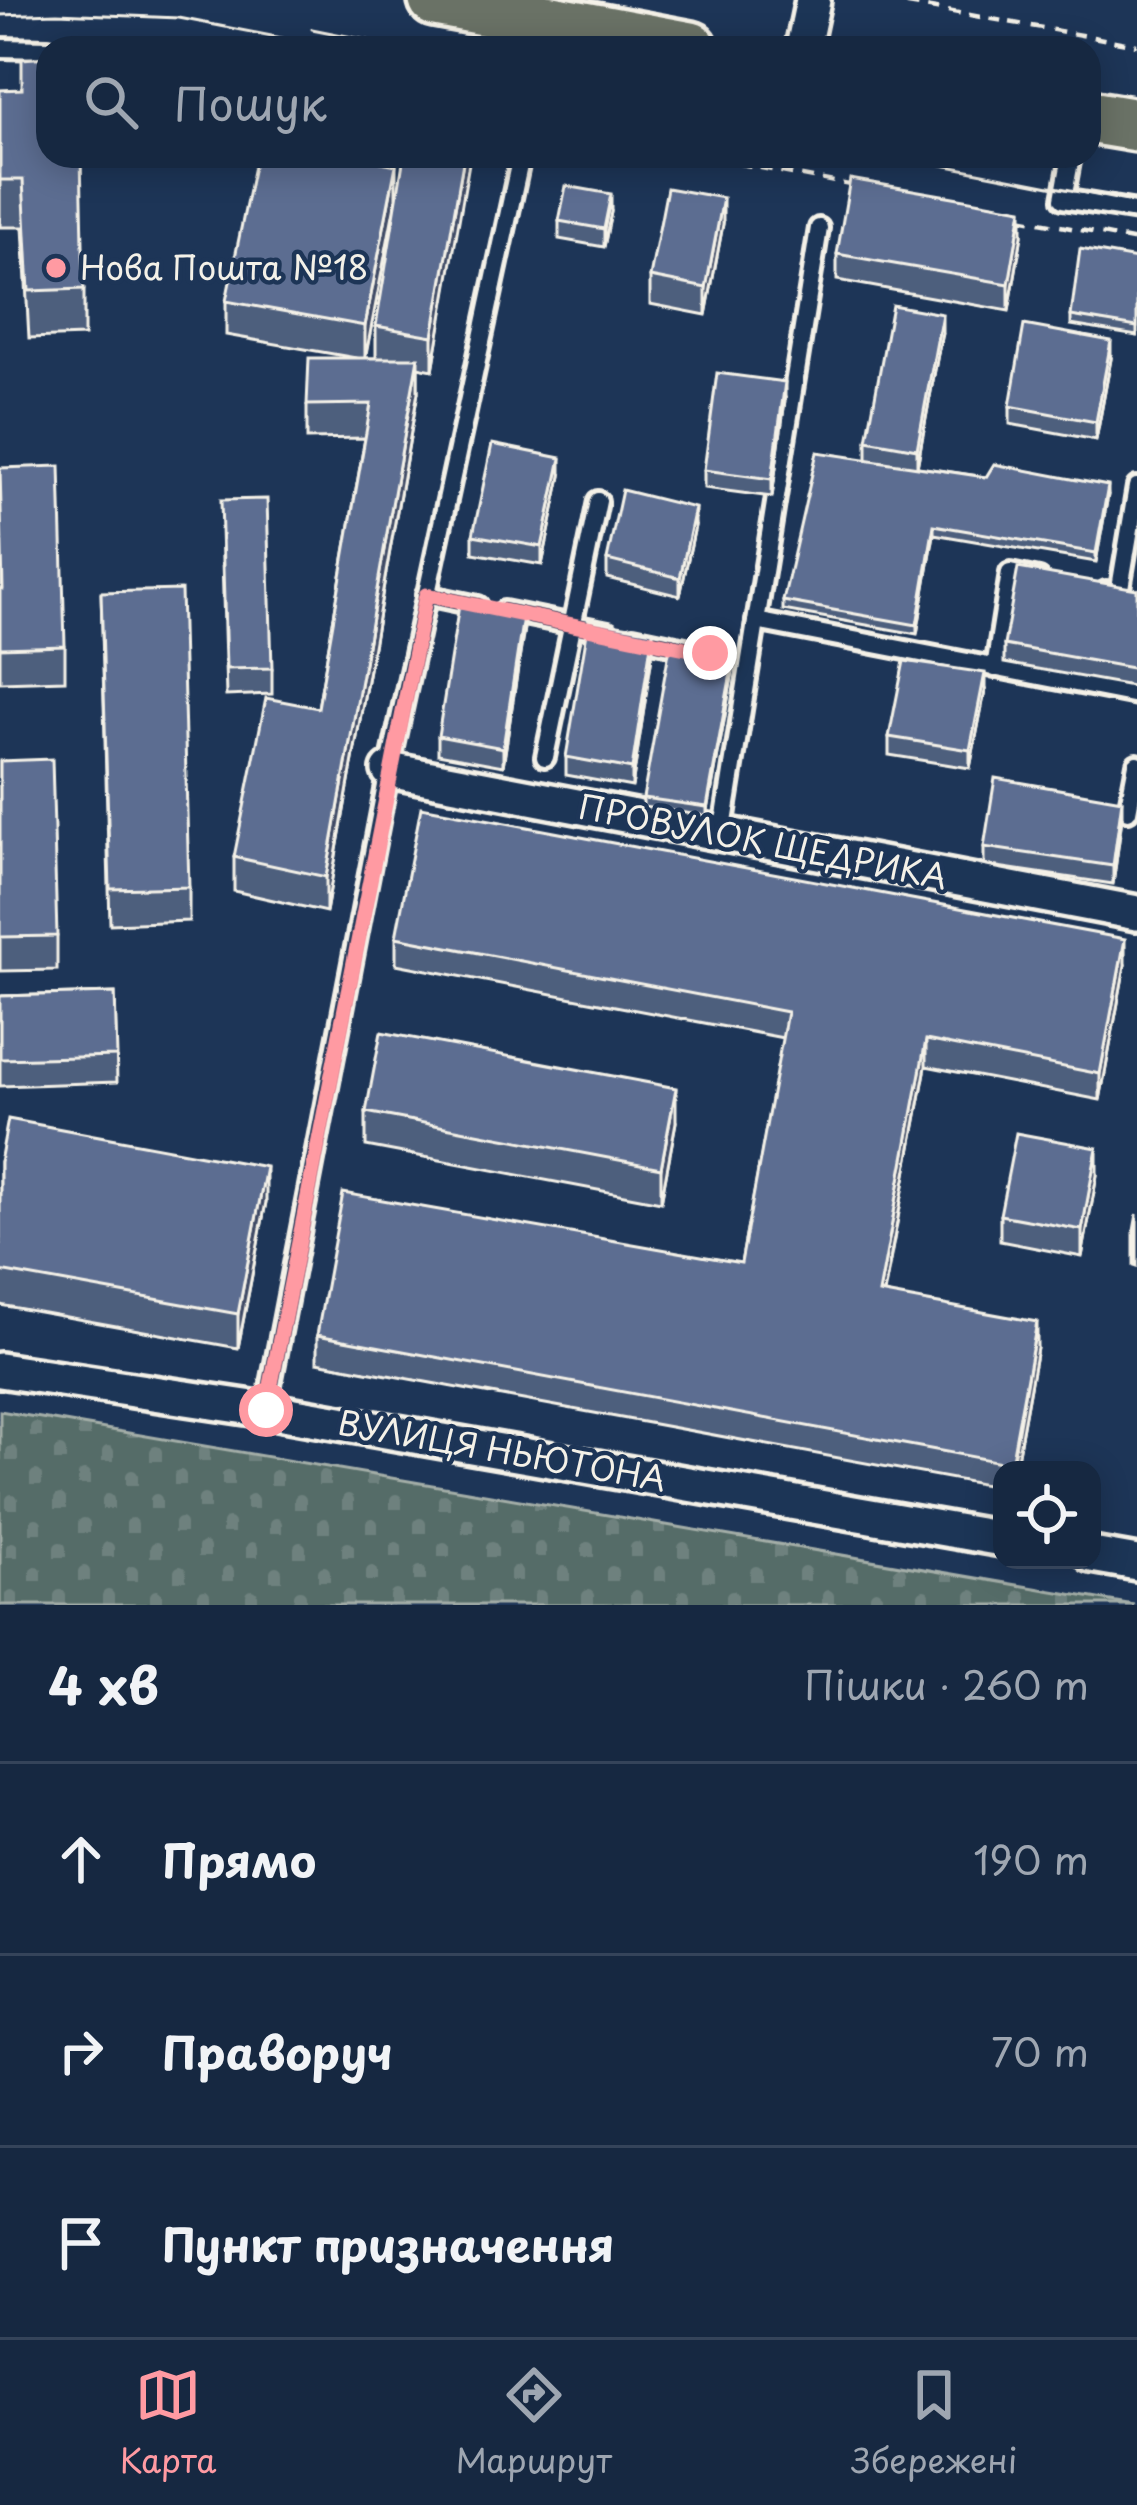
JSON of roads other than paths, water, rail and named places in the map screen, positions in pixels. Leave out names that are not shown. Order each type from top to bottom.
[{"type":"main road","points":[[435,0],[546,28],[604,36]]},
{"type":"main road","points":[[1101,119],[1137,125]]},
{"type":"street","points":[[806,36],[813,0]]},
{"type":"street","name":"ПРОВУЛОК ЩЕДРИКА","points":[[389,770],[1137,913]]},
{"type":"street","name":"ВУЛИЦЯ НЬЮТОНА","points":[[0,1370],[266,1410],[993,1537]]},
{"type":"street","points":[[1101,1557],[1137,1563]]},
{"type":"lane","points":[[0,48],[36,49]]},
{"type":"lane","points":[[266,1410],[389,770],[518,168]]},
{"type":"lane","points":[[1069,168],[1063,199],[1137,211]]},
{"type":"lane","points":[[722,836],[819,228]]},
{"type":"lane","points":[[1097,590],[1119,594],[1137,487]]},
{"type":"lane","points":[[545,757],[598,502]]},
{"type":"lane","points":[[995,668],[1010,573],[1054,581]]},
{"type":"lane","points":[[426,595],[710,653]]},
{"type":"lane","points":[[756,621],[1137,695]]},
{"type":"lane","points":[[1127,811],[1137,764]]},
{"type":"tram line","points":[[0,15],[179,18],[271,36]]},
{"type":"tram line","points":[[312,29],[347,36]]},
{"type":"tram line","points":[[958,168],[1137,203]]},
{"type":"place","name":"Нова Пошта №18","points":[[56,268]]}]
